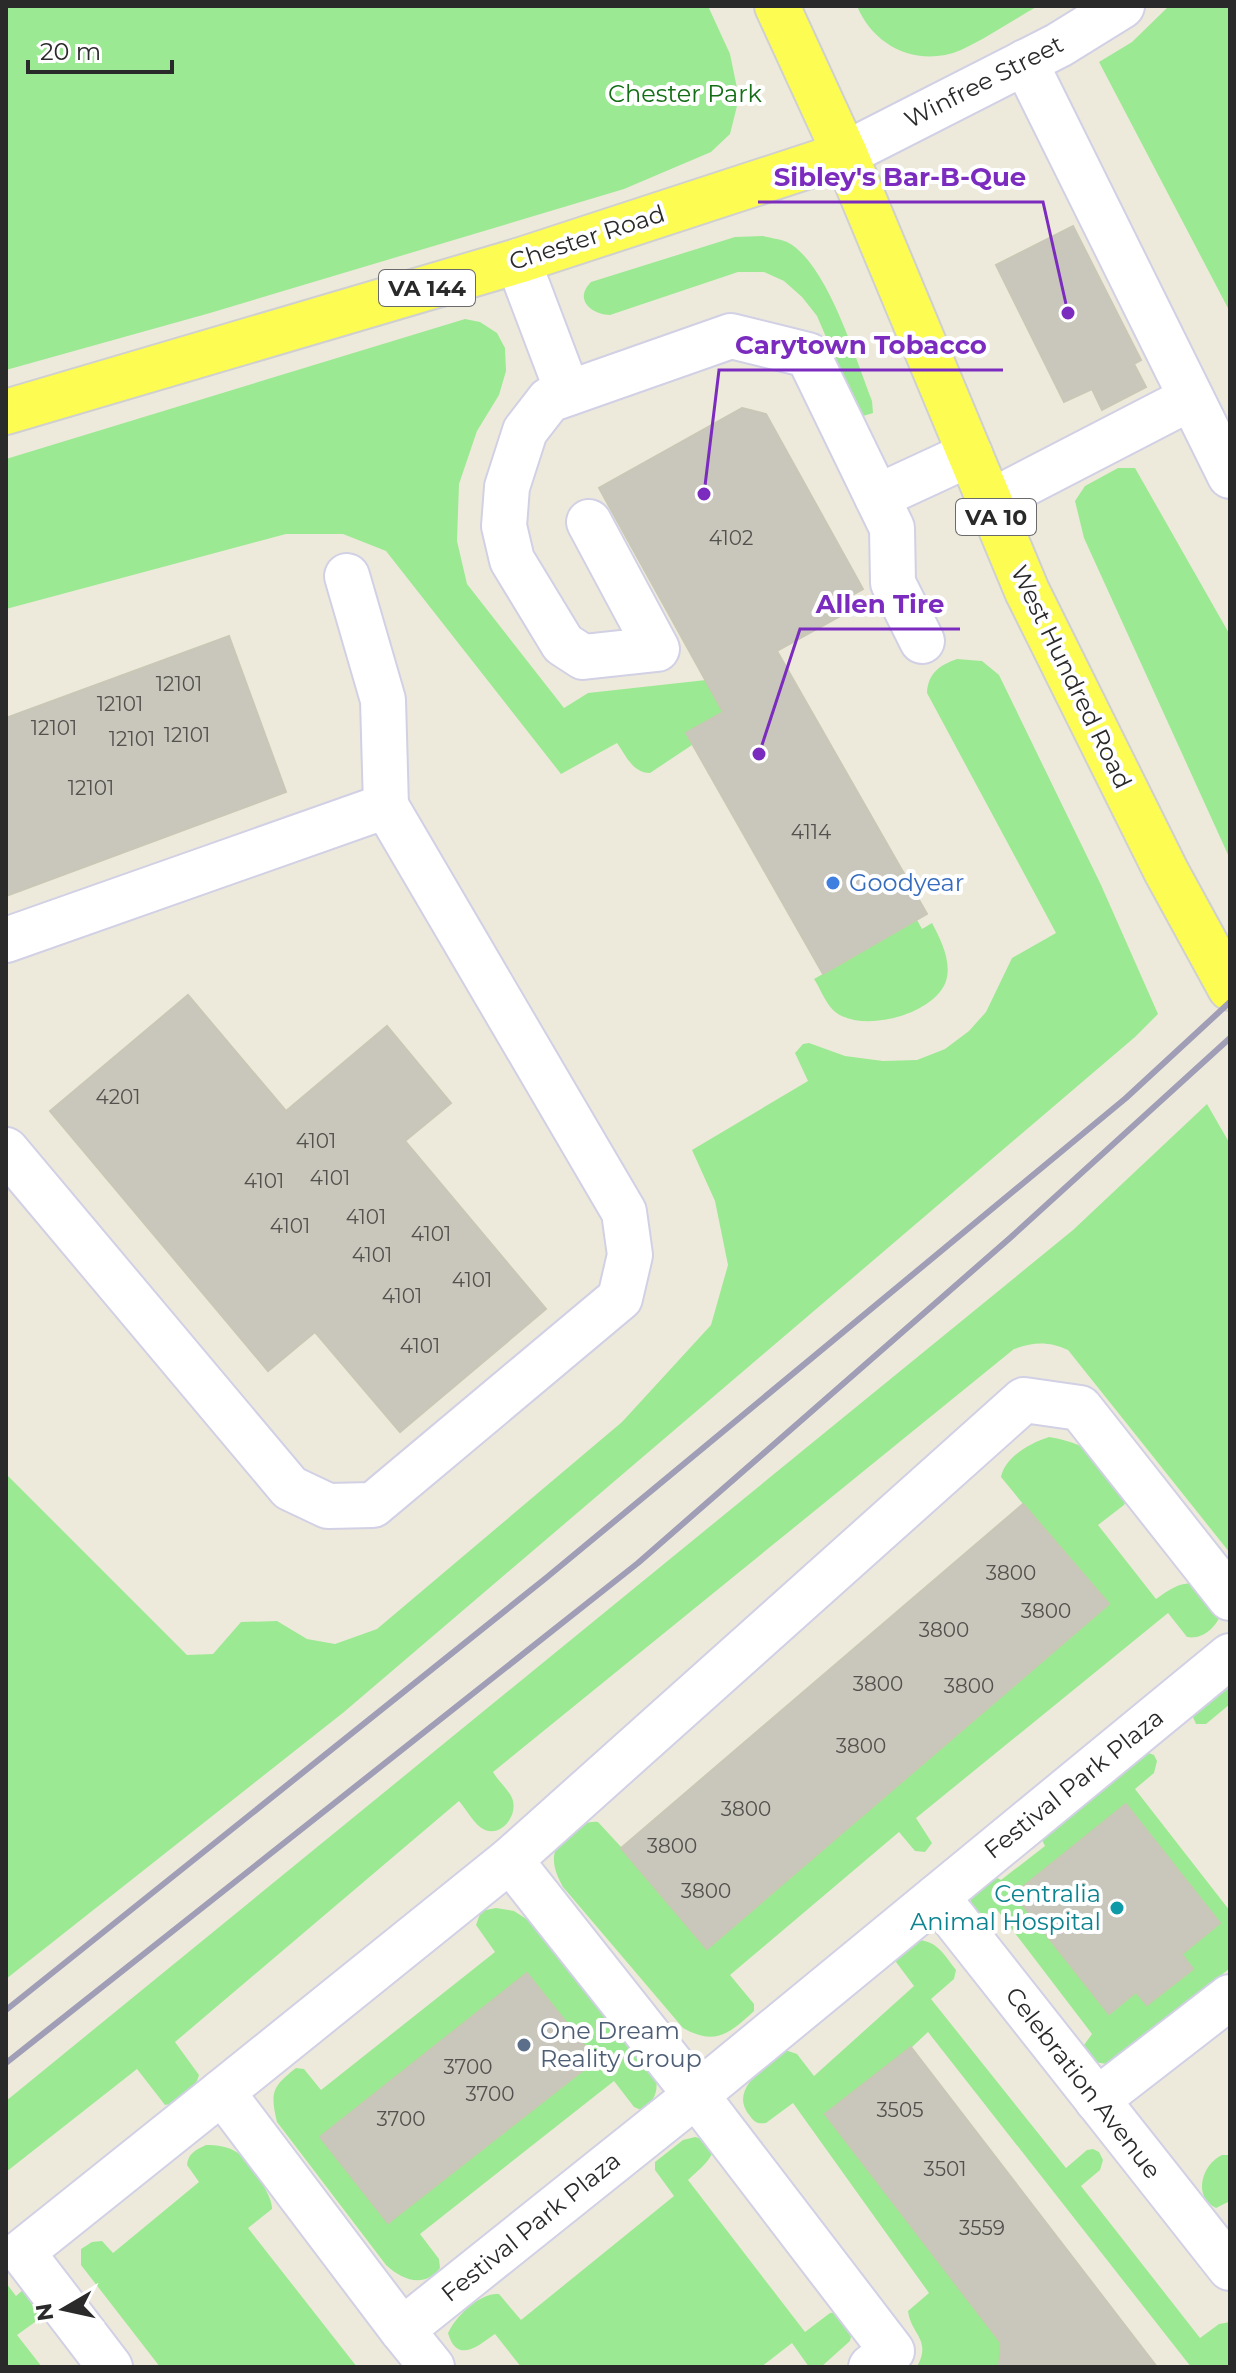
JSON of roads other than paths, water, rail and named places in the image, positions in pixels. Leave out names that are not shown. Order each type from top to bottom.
[{"type":"main road","name":"West Hundred Road","points":[[777,6],[845,154],[1027,591],[1166,871],[1230,988]]},
{"type":"main road","name":"Chester Road","points":[[6,412],[518,261],[845,154]]},
{"type":"street","name":"Winfree Street","points":[[845,154],[1059,45],[1122,6]]},
{"type":"street","points":[[1025,62],[1230,476]]},
{"type":"street","points":[[518,261],[568,393]]},
{"type":"street","points":[[589,522],[657,649],[583,657],[563,644],[512,560],[504,526],[507,487],[525,431],[549,400],[731,336],[808,355],[892,528],[893,583],[922,641]]},
{"type":"street","points":[[990,502],[1191,398]]},
{"type":"street","points":[[877,497],[970,454]]},
{"type":"street","points":[[6,1150],[290,1488],[328,1506],[373,1505],[620,1298],[630,1255],[624,1212],[386,806],[383,700],[347,576]]},
{"type":"street","points":[[6,940],[386,806]]},
{"type":"street","points":[[110,2367],[22,2252],[510,1860],[1024,1400],[1080,1408],[1230,1598]]},
{"type":"street","name":"Festival Park Plaza","points":[[402,2330],[696,2095],[1230,1656]]},
{"type":"street","points":[[510,1860],[696,2095],[892,2351],[871,2367]]},
{"type":"street","name":"Celebration Avenue","points":[[937,1897],[1230,2268]]},
{"type":"street","points":[[1097,2100],[1230,1997]]},
{"type":"street","points":[[222,2092],[432,2367]]},
{"type":"railway","points":[[6,2010],[546,1578],[1126,1098],[1230,1002]]},
{"type":"railway","points":[[6,2063],[638,1563],[1010,1238],[1230,1038]]},
{"type":"place","name":"Sibley's Bar-B-Que","points":[[1068,313]]},
{"type":"place","name":"Carytown Tobacco","points":[[704,494]]},
{"type":"place","name":"Allen Tire","points":[[759,754]]},
{"type":"place","name":"Goodyear","points":[[833,883]]},
{"type":"place","name":"Centralia Animal Hospital","points":[[1117,1908]]},
{"type":"place","name":"One Dream Reality Group","points":[[524,2045]]},
{"type":"park label","name":"Chester Park","points":[[685,94]]}]
